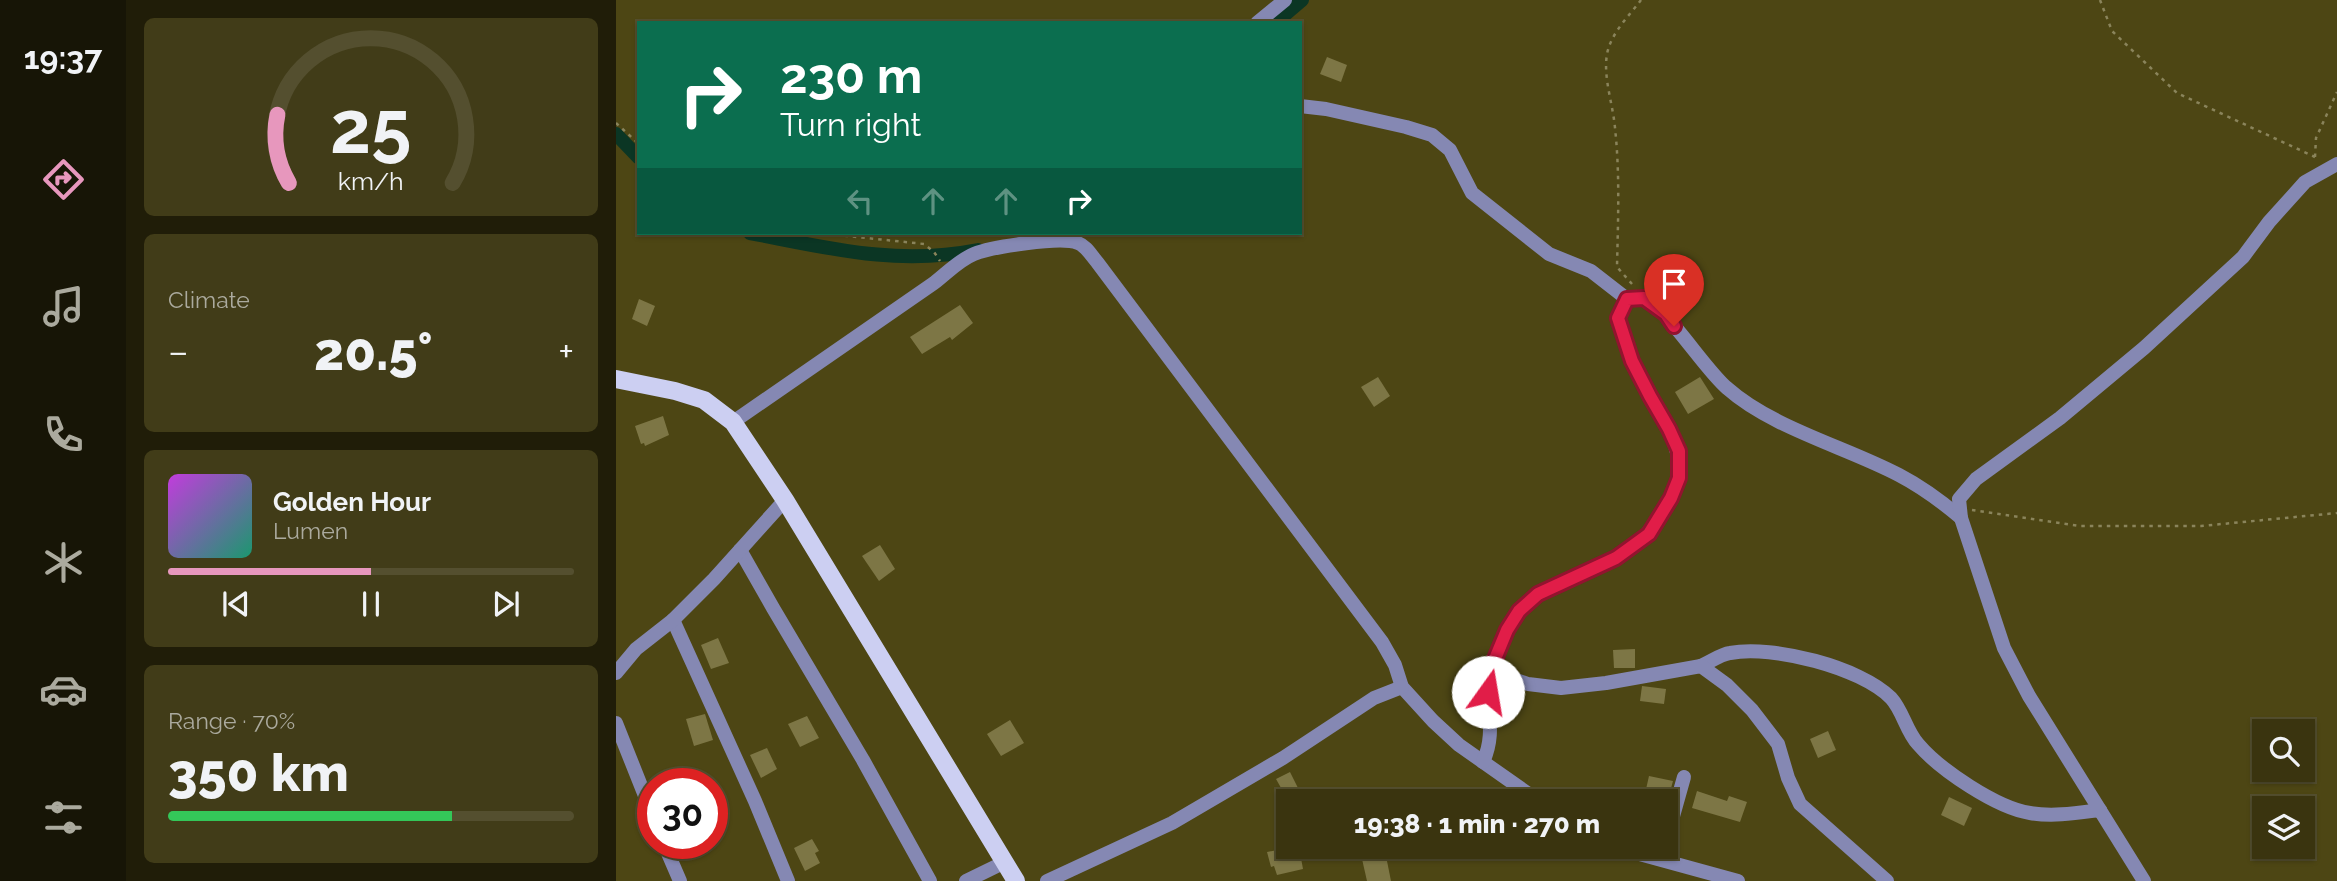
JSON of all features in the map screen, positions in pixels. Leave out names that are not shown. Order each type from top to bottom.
[{"type":"main road","points":[[616,379],[704,400],[733,422],[785,500],[1016,881]]},
{"type":"street","points":[[1259,21],[1285,0]]},
{"type":"street","points":[[1302,106],[1326,109],[1432,135],[1450,150],[1472,193],[1549,254],[1591,271],[1627,299],[1644,298],[1666,314],[1703,363],[1726,388],[1800,431],[1897,474],[1960,513]]},
{"type":"street","points":[[2144,881],[2029,696],[2004,648],[1960,513],[1959,499],[1976,479],[2060,418],[2144,348],[2243,257],[2269,222],[2305,182],[2337,164]]},
{"type":"street","points":[[733,422],[974,254],[1073,236],[1097,262],[1382,642],[1395,665],[1402,687],[1459,745],[1521,789]]},
{"type":"street","points":[[1483,762],[1491,740],[1488,692],[1490,671],[1507,630],[1519,611],[1538,594],[1616,558],[1649,534],[1671,498],[1679,478],[1679,451],[1623,338],[1618,318],[1627,299]]},
{"type":"street","points":[[616,673],[636,649],[673,620],[785,500]]},
{"type":"street","points":[[740,550],[863,760],[930,881]]},
{"type":"street","points":[[673,620],[788,881]]},
{"type":"street","points":[[1490,671],[1528,684],[1561,688],[1701,666],[1728,653],[1790,653],[1875,685],[1892,699],[1915,741],[1934,762],[2003,804],[2028,813],[2050,815],[2100,810]]},
{"type":"street","points":[[1701,666],[1727,685],[1752,710],[1778,744],[1788,778],[1800,804],[1888,881]]},
{"type":"street","points":[[1046,881],[1172,823],[1283,758],[1374,698],[1402,687]]},
{"type":"street","points":[[616,723],[637,776]]},
{"type":"street","points":[[1678,798],[1684,777]]},
{"type":"street","points":[[670,859],[680,881]]},
{"type":"street","points":[[1676,859],[1738,881]]},
{"type":"street","points":[[966,881],[1005,862]]},
{"type":"path","points":[[1642,0],[1616,33],[1607,54],[1618,169],[1617,267],[1644,298]]},
{"type":"path","points":[[2100,0],[2112,31],[2177,93],[2315,157]]},
{"type":"path","points":[[2323,172],[2315,157],[2316,138],[2337,92]]},
{"type":"path","points":[[616,123],[637,142]]},
{"type":"path","points":[[838,235],[924,244],[940,261]]},
{"type":"path","points":[[1960,513],[2079,526],[2201,526],[2337,513]]},
{"type":"building","points":[[1327,57],[1347,65],[1341,82],[1320,74]]},
{"type":"building","points":[[639,299],[655,306],[647,326],[632,319]]},
{"type":"building","points":[[960,305],[973,323],[952,340],[950,337],[922,354],[910,337]]},
{"type":"building","points":[[1378,377],[1390,396],[1374,407],[1361,387]]},
{"type":"building","points":[[1700,377],[1714,399],[1688,414],[1675,392]]},
{"type":"building","points":[[663,416],[669,435],[645,446],[644,443],[641,444],[635,426]]},
{"type":"building","points":[[880,545],[895,569],[879,581],[862,556]]},
{"type":"building","points":[[718,638],[729,663],[711,669],[701,645]]},
{"type":"building","points":[[1635,649],[1635,668],[1614,668],[1613,650]]},
{"type":"building","points":[[1473,683],[1479,711],[1461,715],[1453,687]]},
{"type":"building","points":[[1642,686],[1666,689],[1664,704],[1640,701]]},
{"type":"building","points":[[705,714],[713,740],[694,746],[686,719]]},
{"type":"building","points":[[807,716],[819,738],[800,747],[788,724]]},
{"type":"building","points":[[1010,720],[1024,743],[1001,756],[987,734]]},
{"type":"building","points":[[1828,731],[1836,750],[1818,758],[1810,739]]},
{"type":"building","points":[[767,748],[777,769],[761,778],[750,755]]},
{"type":"building","points":[[1290,772],[1298,789],[1282,789],[1276,779]]},
{"type":"building","points":[[1649,776],[1673,781],[1671,789],[1646,789]]},
{"type":"building","points":[[1697,791],[1727,801],[1729,796],[1747,802],[1740,822],[1692,808]]},
{"type":"building","points":[[1949,797],[1972,808],[1964,826],[1941,815]]},
{"type":"building","points":[[812,839],[819,851],[815,853],[820,863],[805,871],[794,848]]},
{"type":"building","points":[[1276,850],[1276,859],[1301,859],[1303,869],[1277,875],[1274,866],[1271,867],[1267,852]]},
{"type":"building","points":[[1362,859],[1387,859],[1391,881],[1367,881]]},
{"type":"waterway","points":[[1277,21],[1302,0]]},
{"type":"waterway","points":[[616,134],[637,156]]},
{"type":"waterway","points":[[761,235],[891,256],[978,250]]},
{"type":"route","points":[[1488,692],[1490,671],[1507,630],[1519,611],[1538,594],[1616,558],[1649,534],[1671,498],[1679,478],[1679,451],[1632,361],[1618,318],[1627,299],[1644,298],[1666,314],[1674,326]]}]
